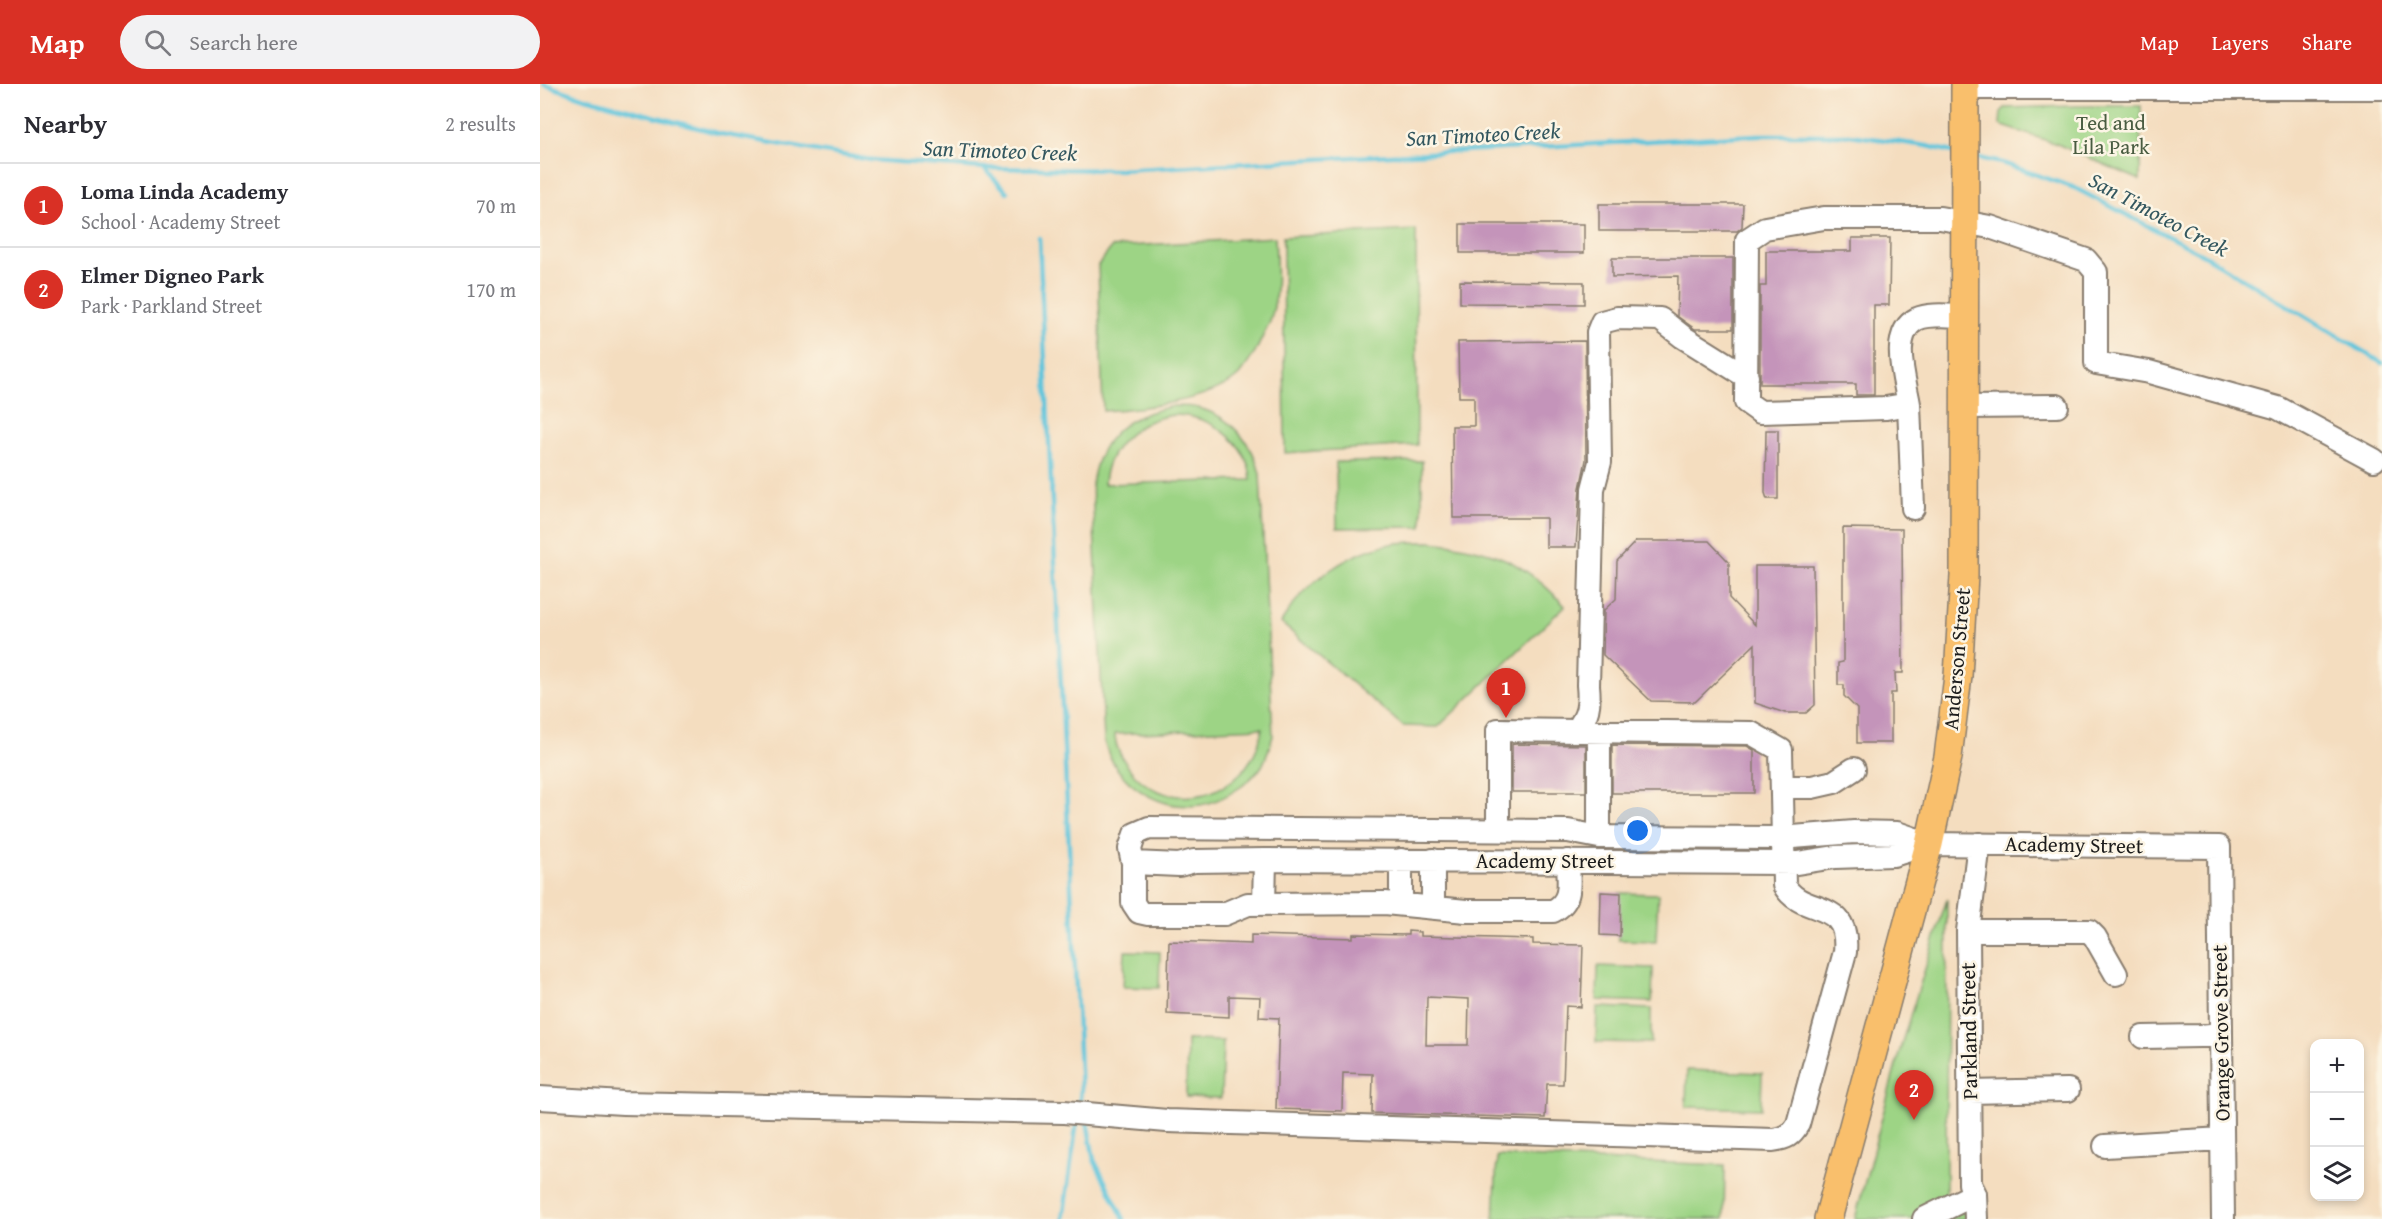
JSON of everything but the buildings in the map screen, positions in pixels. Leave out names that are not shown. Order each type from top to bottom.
[{"type":"main road","name":"Anderson Street","points":[[1828,1219],[1929,844],[1948,757],[1958,676],[1964,576],[1965,86]]},
{"type":"street","points":[[1965,86],[2382,88]]},
{"type":"street","points":[[1909,404],[1886,408],[1761,412],[1746,402],[1747,240],[1766,228],[1824,218],[1940,218],[1990,227],[2086,260],[2096,272],[2096,363],[2149,372],[2278,408],[2374,459]]},
{"type":"street","points":[[1913,508],[1909,404],[1901,347],[1904,331],[1917,319],[1935,316],[1965,316]]},
{"type":"street","points":[[1576,731],[1585,719],[1590,704],[1588,685],[1593,489],[1600,462],[1598,332],[1602,322],[1617,318],[1660,319],[1683,337],[1747,377]]},
{"type":"street","points":[[1964,407],[2057,406]]},
{"type":"street","points":[[540,1098],[623,1103],[1064,1112],[1167,1121],[1500,1133],[1773,1140],[1786,1138],[1793,1133],[1798,1124],[1845,952],[1846,937],[1841,923],[1832,913],[1794,897],[1784,885],[1781,838],[1781,750],[1751,734],[1498,730],[1498,830]]},
{"type":"street","points":[[1599,732],[1599,837]]},
{"type":"street","points":[[1782,787],[1812,787],[1834,782],[1854,769]]},
{"type":"street","name":"Academy Street","points":[[1599,837],[1568,831],[1149,828],[1135,834],[1130,849],[1133,863],[1179,866],[1194,861],[1265,860],[1797,863],[1835,857],[1893,855],[1929,844],[2219,847]]},
{"type":"street","name":"Academy Street","points":[[1194,861],[1190,854],[1190,847],[1192,842],[1197,840],[1567,842],[1599,837],[1781,838],[1854,832],[1897,833],[1929,844]]},
{"type":"street","name":"Parkland Street","points":[[1976,1219],[1975,1194],[1970,1184],[1968,932],[1979,844]]},
{"type":"street","name":"Orange Grove Street","points":[[2219,847],[2223,1219]]},
{"type":"street","points":[[1264,904],[1265,860]]},
{"type":"street","points":[[1401,860],[1401,897],[1405,905]]},
{"type":"street","points":[[1430,906],[1433,898],[1433,860]]},
{"type":"street","points":[[1133,863],[1132,903],[1139,912],[1224,914],[1248,904],[1405,905],[1466,911],[1553,911],[1563,906],[1567,897],[1568,861]]},
{"type":"street","points":[[1968,932],[2089,932],[2095,938],[2116,974]]},
{"type":"street","points":[[2143,1037],[2221,1034]]},
{"type":"street","points":[[1970,1092],[2068,1090]]},
{"type":"street","points":[[2105,1146],[2222,1139]]},
{"type":"street","points":[[1924,1219],[1975,1194]]},
{"type":"green space","name":"Ted and Lila Park","points":[[2141,106],[2140,180],[2057,144],[2000,125],[2001,112],[2005,108]]},
{"type":"green space","points":[[1416,230],[1417,445],[1285,453],[1283,237]]},
{"type":"green space","points":[[1275,237],[1276,286],[1270,323],[1239,375],[1227,384],[1194,397],[1155,406],[1103,411],[1098,265],[1112,247]]},
{"type":"green space","points":[[1174,406],[1189,406],[1220,417],[1230,424],[1246,442],[1260,474],[1273,736],[1264,762],[1253,777],[1227,795],[1200,805],[1184,806],[1168,803],[1140,791],[1118,769],[1104,741],[1092,484],[1101,452],[1109,440],[1129,422],[1157,410]],"holes":[[[1173,415],[1200,420],[1225,433],[1243,453],[1251,480],[1104,484],[1106,471],[1117,447],[1136,429]],[[1262,728],[1255,753],[1241,772],[1223,786],[1202,794],[1180,796],[1158,791],[1139,779],[1121,756],[1115,737],[1115,734]]]},
{"type":"green space","points":[[1422,461],[1422,527],[1337,528],[1336,462]]},
{"type":"green space","points":[[1430,542],[1471,548],[1505,559],[1535,577],[1565,606],[1438,727],[1403,726],[1281,623],[1302,594],[1330,570],[1346,560],[1363,552],[1397,543]]},
{"type":"green space","points":[[1619,893],[1658,894],[1656,941],[1618,940]]},
{"type":"green space","points":[[1947,899],[1946,1201],[1964,1202],[1965,1219],[1855,1219],[1903,1039]]},
{"type":"green space","points":[[1125,951],[1160,952],[1159,988],[1123,987]]},
{"type":"green space","points":[[1598,966],[1653,968],[1652,1002],[1597,1000]]},
{"type":"green space","points":[[1597,1007],[1651,1009],[1651,1043],[1596,1042]]},
{"type":"green space","points":[[1187,1040],[1223,1041],[1221,1098],[1186,1097]]},
{"type":"green space","points":[[1687,1070],[1762,1073],[1761,1109],[1686,1107]]},
{"type":"green space","points":[[1497,1156],[1725,1165],[1724,1219],[1494,1219]]},
{"type":"waterway","name":"San Timoteo Creek","points":[[543,84],[582,97],[721,134],[871,160],[984,168],[1118,170],[1757,135],[1850,135],[1927,146],[1957,153]]},
{"type":"waterway","name":"San Timoteo Creek","points":[[1974,157],[2002,163],[2075,188],[2204,255],[2382,363]]},
{"type":"waterway","points":[[984,168],[1007,192]]},
{"type":"waterway","points":[[1039,238],[1081,1090],[1079,1106]]},
{"type":"waterway","points":[[1063,1219],[1077,1121]]},
{"type":"waterway","points":[[1087,1121],[1094,1160],[1124,1219]]},
{"type":"place","name":"Loma Linda Academy","points":[[1506,718]]},
{"type":"place","name":"Elmer Digneo Park","points":[[1914,1120]]}]
